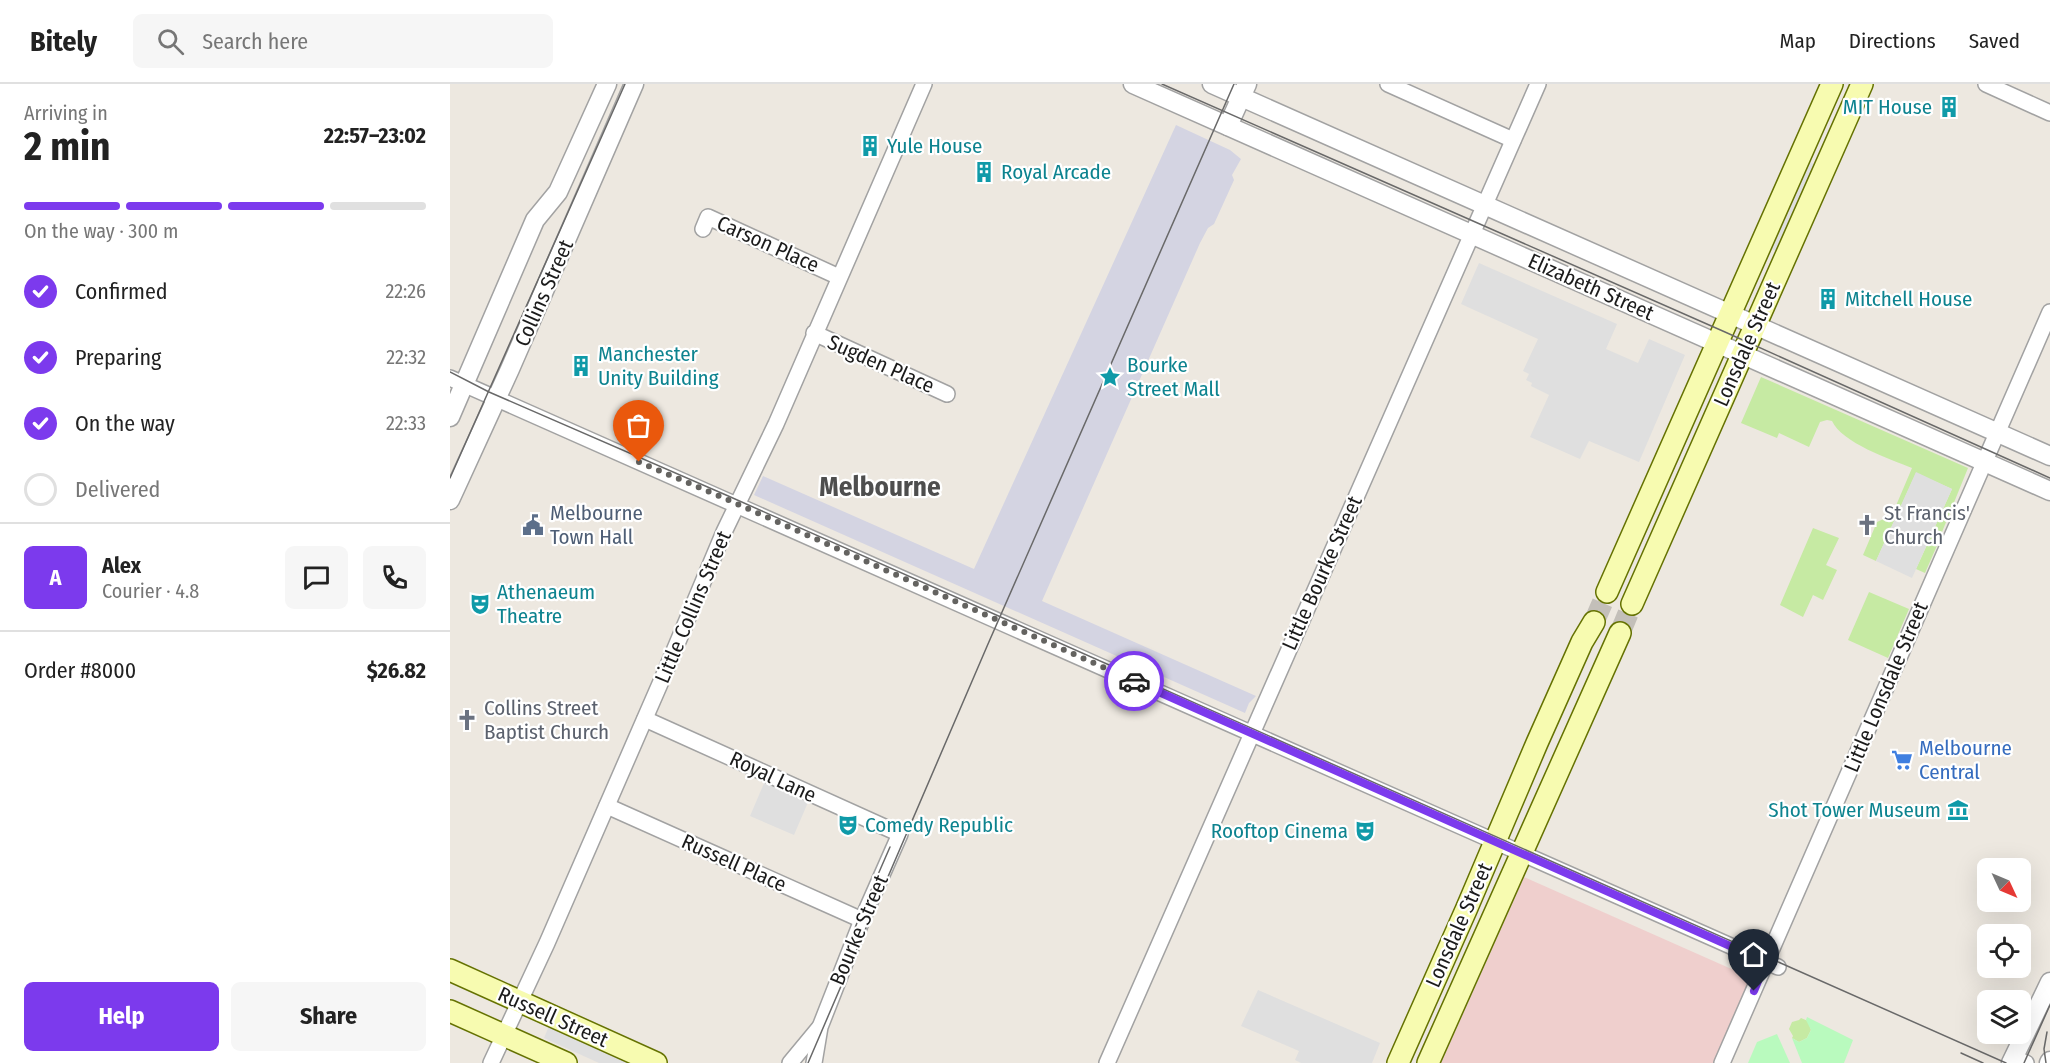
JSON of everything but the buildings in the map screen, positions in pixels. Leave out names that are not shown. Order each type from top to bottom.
[{"type":"main road","name":"Lonsdale Street","points":[[1607,592],[1832,84]]},
{"type":"main road","name":"Lonsdale Street","points":[[1632,604],[1862,84]]},
{"type":"main road","points":[[1812,130],[1837,141]]},
{"type":"main road","name":"Lonsdale Street","points":[[1398,1063],[1578,652],[1594,622]]},
{"type":"main road","name":"Lonsdale Street","points":[[1428,1063],[1620,633]]},
{"type":"main road","points":[[1466,910],[1492,921]]},
{"type":"main road","name":"Russell Street","points":[[450,970],[656,1063]]},
{"type":"main road","name":"Russell Street","points":[[450,1011],[566,1063]]},
{"type":"main road","points":[[1411,1031],[1437,1043]]},
{"type":"street","name":"Collins Street","points":[[450,417],[457,381],[535,220],[558,192],[607,84]]},
{"type":"street","name":"Collins Street","points":[[450,500],[634,84]]},
{"type":"street","name":"Little Collins Street","points":[[491,1063],[547,943],[703,580],[776,424],[924,84]]},
{"type":"street","name":"Elizabeth Street","points":[[1133,84],[2050,491]]},
{"type":"street","points":[[1200,114],[1213,84]]},
{"type":"street","name":"Elizabeth Street","points":[[1213,84],[1244,90],[1484,205],[2050,456]]},
{"type":"street","points":[[1388,84],[1513,140]]},
{"type":"street","name":"Little Bourke Street","points":[[1107,1063],[1538,84]]},
{"type":"street","points":[[1986,84],[2050,113]]},
{"type":"street","points":[[1228,126],[1244,90]]},
{"type":"street","name":"Carson Place","points":[[703,229],[708,217],[839,277]]},
{"type":"street","name":"Little Lonsdale Street","points":[[1722,1063],[1772,964],[1996,432],[2050,312]]},
{"type":"street","name":"Sugden Place","points":[[814,333],[947,394]]},
{"type":"street","points":[[457,381],[1772,964]]},
{"type":"street","name":"Royal Lane","points":[[645,719],[900,834]]},
{"type":"street","name":"Russell Place","points":[[606,806],[862,920]]},
{"type":"street","name":"Bourke Street","points":[[814,1063],[820,1027],[862,920],[900,834]]},
{"type":"street","points":[[2017,1061],[2050,982]]},
{"type":"street","name":"Bourke Street","points":[[790,1063],[820,1027]]},
{"type":"shaded area","name":"Bourke Street Mall","points":[[1176,125],[1230,150],[1241,159],[1232,175],[1234,180],[1214,224],[1208,228],[1200,243],[1042,601],[1256,696],[1249,703],[1245,713],[754,495],[763,476],[974,569]]},
{"type":"shaded area","points":[[1805,160],[1816,165],[1778,252],[1767,247]]},
{"type":"shaded area","points":[[1479,263],[1617,324],[1606,349],[1638,363],[1649,339],[1685,355],[1639,462],[1589,441],[1580,459],[1530,437],[1549,395],[1531,386],[1532,383],[1526,380],[1529,374],[1523,371],[1538,339],[1461,304]]},
{"type":"shaded area","points":[[1916,472],[1952,489],[1912,578],[1876,561]]},
{"type":"shaded area","points":[[765,781],[809,800],[794,835],[750,816]]},
{"type":"shaded area","points":[[1524,877],[1754,979],[1716,1063],[1441,1063]]},
{"type":"shaded area","points":[[1258,990],[1380,1043],[1372,1063],[1301,1063],[1295,1060],[1299,1051],[1241,1026]]},
{"type":"shaded area","points":[[549,1026],[632,1063],[599,1063],[544,1038]]},
{"type":"green space","points":[[1761,377],[1968,468],[1942,532],[1934,529],[1952,489],[1916,473],[1876,561],[1863,555],[1877,522],[1892,515],[1912,468],[1856,443],[1837,429],[1832,421],[1820,422],[1809,447],[1779,433],[1777,438],[1741,423]]},
{"type":"green space","points":[[1813,528],[1839,538],[1826,565],[1837,570],[1823,600],[1813,595],[1803,617],[1780,605]]},
{"type":"green space","points":[[1931,536],[1939,541],[1925,573],[1916,569]]},
{"type":"green space","points":[[1869,592],[1909,609],[1888,658],[1848,640]]},
{"type":"green space","points":[[1807,1017],[1853,1040],[1844,1063],[1802,1063],[1792,1038],[1799,1042],[1807,1038],[1811,1030],[1806,1020]]},
{"type":"green space","points":[[1801,1018],[1808,1021],[1811,1030],[1807,1038],[1799,1042],[1792,1038],[1789,1029],[1792,1022]]},
{"type":"green space","points":[[1777,1034],[1790,1063],[1748,1063],[1757,1042]]},
{"type":"tunnel","points":[[1594,622],[1607,592]]},
{"type":"tunnel","points":[[1620,633],[1632,604]]},
{"type":"tram line","points":[[450,478],[625,84]]},
{"type":"tram line","points":[[1162,84],[2050,478]]},
{"type":"tram line","points":[[808,1063],[988,644],[1234,84]]},
{"type":"tram line","points":[[450,372],[489,392],[2006,1063]]},
{"type":"tram line","points":[[834,980],[890,847]]},
{"type":"tram line","points":[[2024,1063],[2050,1005]]},
{"type":"tram line","points":[[2046,1063],[2044,1049],[2047,1032]]},
{"type":"tram line","points":[[1961,1053],[1983,1063]]},
{"type":"way so far","points":[[639,462],[1134,681]]},
{"type":"place","name":"MIT House","points":[[1949,107]]},
{"type":"place","name":"Yule House","points":[[870,146]]},
{"type":"place","name":"Royal Arcade","points":[[984,172]]},
{"type":"place","name":"Mitchell House","points":[[1828,299]]},
{"type":"place","name":"Manchester Unity Building","points":[[581,366]]},
{"type":"place","name":"Bourke Street Mall","points":[[1110,377]]},
{"type":"place","name":"Melbourne Town Hall","points":[[533,525]]},
{"type":"place","name":"St Francis' Church","points":[[1867,525]]},
{"type":"place","name":"Athenaeum Theatre","points":[[480,604]]},
{"type":"place","name":"Collins Street Baptist Church","points":[[467,720]]},
{"type":"place","name":"Melbourne Central","points":[[1902,760]]},
{"type":"place","name":"Shot Tower Museum","points":[[1958,810]]},
{"type":"place","name":"Comedy Republic","points":[[848,825]]},
{"type":"place","name":"Rooftop Cinema","points":[[1365,831]]},
{"type":"district","name":"Melbourne","points":[[880,487]]},
{"type":"route","points":[[1134,681],[1766,962],[1754,991]]}]
